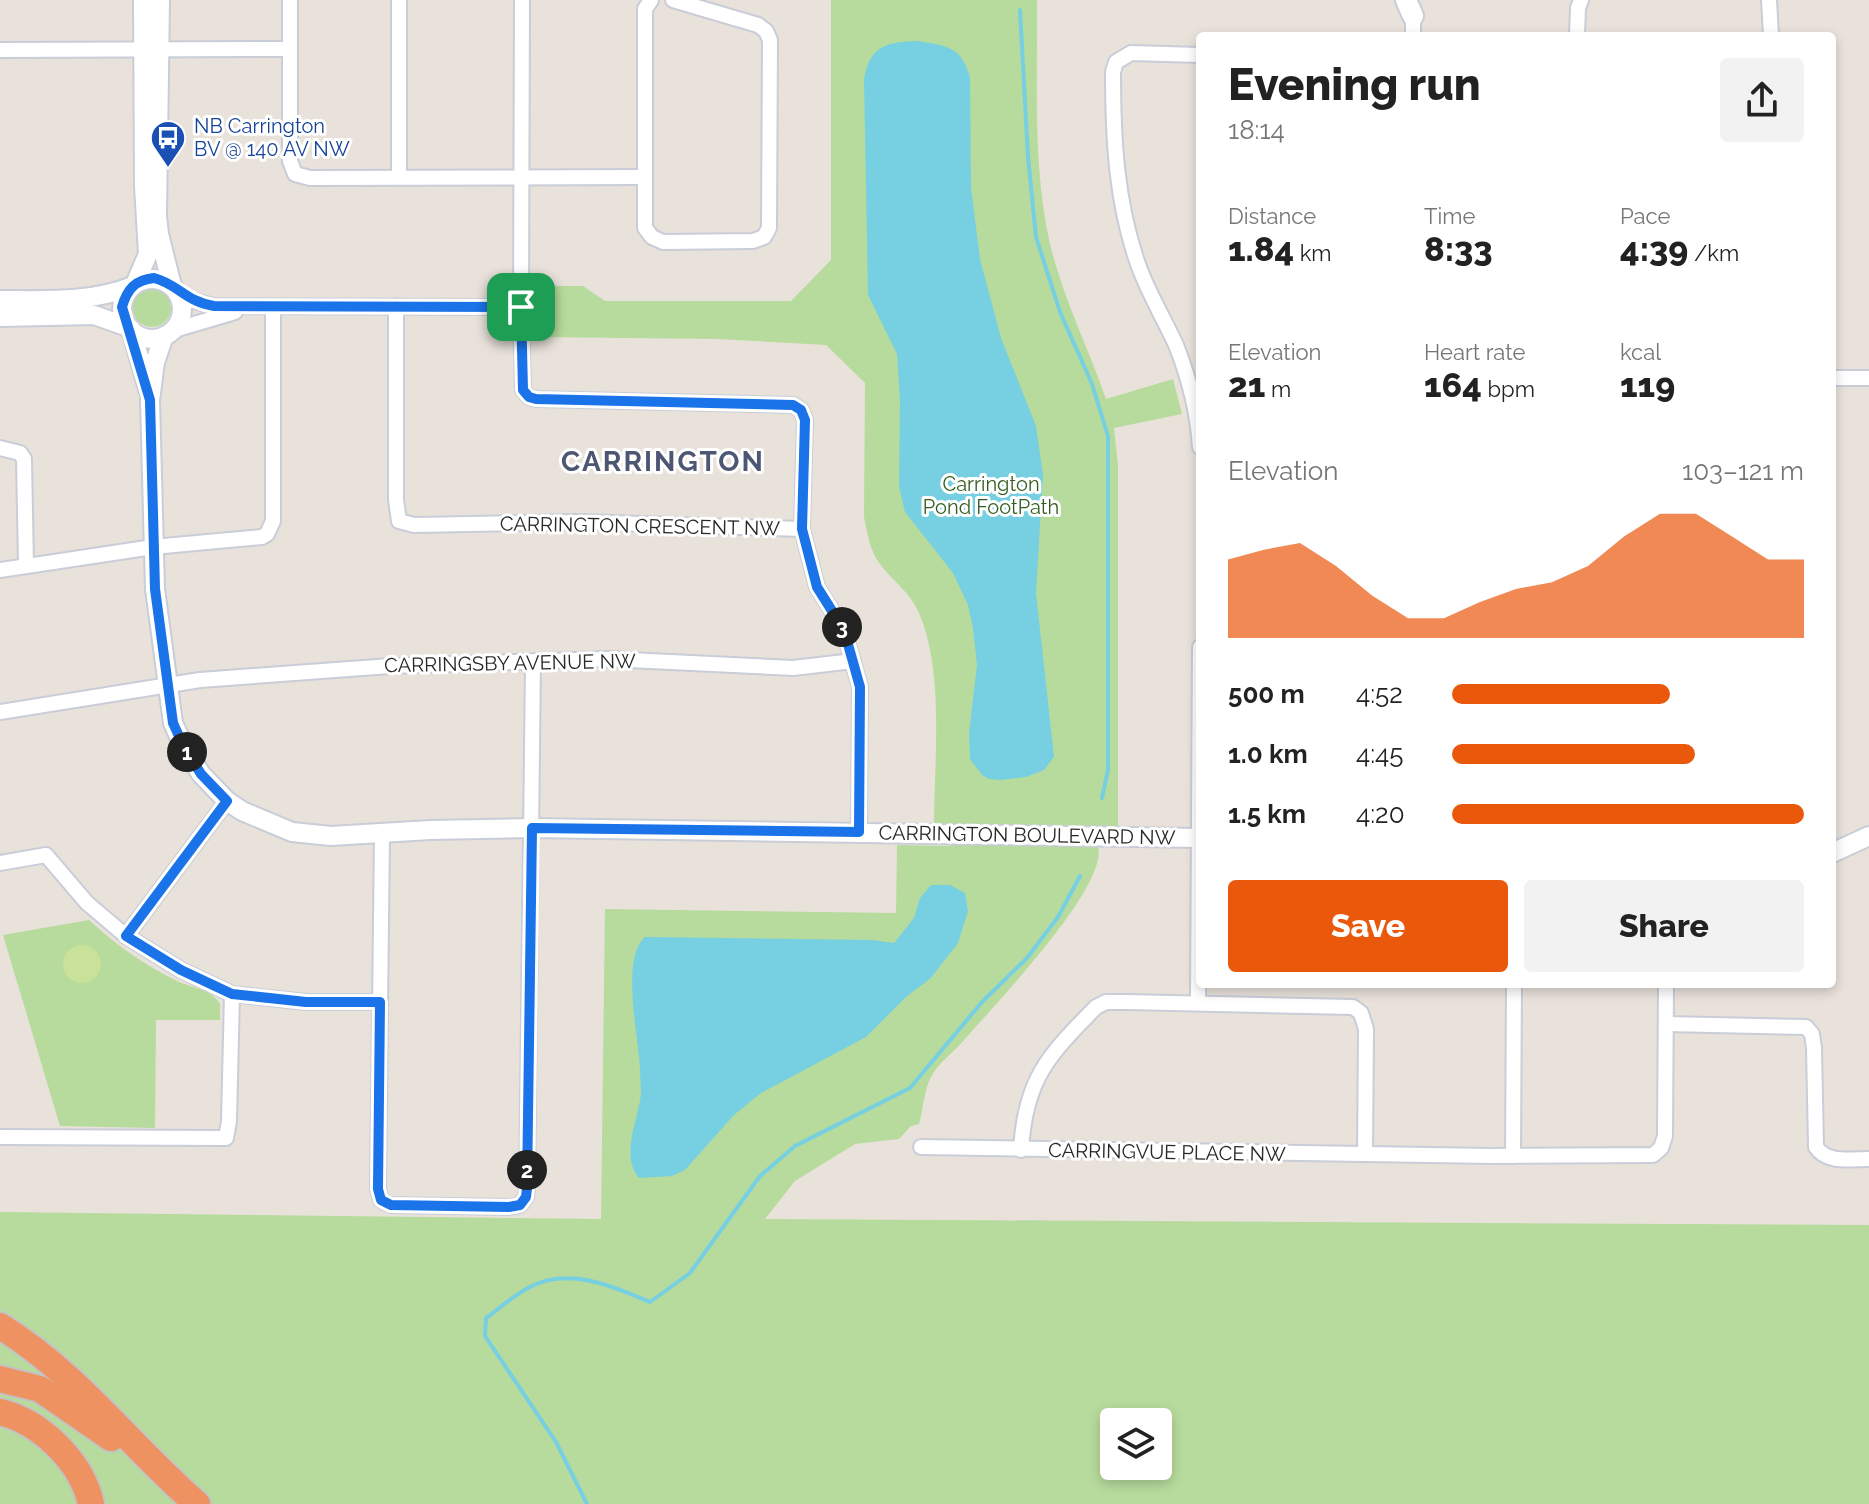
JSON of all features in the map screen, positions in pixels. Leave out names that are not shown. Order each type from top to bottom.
[{"type":"highway","points":[[0,1326],[35,1348],[67,1375],[197,1504]]},
{"type":"highway","points":[[0,1379],[26,1383],[55,1397],[172,1482]]},
{"type":"highway","points":[[0,1412],[26,1423],[49,1438],[79,1473],[91,1504]]},
{"type":"street","points":[[143,0],[152,48],[157,216],[161,247],[182,309],[180,320],[169,333]]},
{"type":"street","points":[[129,328],[122,307],[125,295],[134,285],[148,254],[144,186],[152,48],[160,0]]},
{"type":"street","points":[[290,0],[290,161],[295,174],[310,178],[645,177]]},
{"type":"street","points":[[399,0],[399,177]]},
{"type":"street","points":[[0,300],[84,299],[154,278],[200,304],[521,307],[522,0]]},
{"type":"street","points":[[651,0],[645,9],[645,228],[652,237],[663,242],[753,241],[764,237],[769,228],[770,40],[766,31],[758,25],[673,0]]},
{"type":"street","points":[[1577,32],[1581,0]]},
{"type":"street","points":[[1769,0],[1771,32]]},
{"type":"street","points":[[0,50],[290,49]]},
{"type":"street","points":[[1196,55],[1131,53],[1116,62],[1113,72],[1115,155],[1122,210],[1139,269],[1196,394]]},
{"type":"street","name":"CARRINGTON CRESCENT NW","points":[[396,306],[396,500],[399,521],[414,525],[579,522],[802,529],[805,420],[801,410],[793,405],[529,397],[523,390],[521,307]]},
{"type":"street","points":[[0,317],[94,315],[129,328],[143,337],[169,333],[229,313],[268,307]]},
{"type":"street","points":[[0,570],[153,547],[262,537],[271,529],[268,307]]},
{"type":"street","name":"CARRINGTON BOULEVARD NW","points":[[129,328],[150,400]]},
{"type":"street","name":"CARRINGTON BOULEVARD NW","points":[[169,333],[155,362],[150,400],[153,547],[159,627],[173,723],[201,774],[227,801],[260,821],[292,832],[331,836],[532,828],[1196,838]]},
{"type":"street","points":[[1836,378],[1869,378]]},
{"type":"street","points":[[0,448],[20,453],[24,459],[26,565]]},
{"type":"street","points":[[802,529],[817,587],[844,630],[860,687],[859,832]]},
{"type":"street","name":"CARRINGSBY AVENUE NW","points":[[0,712],[167,685],[390,666],[662,660],[793,668],[853,661]]},
{"type":"street","points":[[382,833],[378,1189],[381,1200],[391,1205],[520,1205],[526,1197],[527,1188],[533,661]]},
{"type":"street","points":[[126,936],[227,801]]},
{"type":"street","points":[[1836,851],[1869,836]]},
{"type":"street","points":[[0,863],[46,855],[87,903],[126,936],[181,970],[232,994],[306,1002],[380,1002]]},
{"type":"street","points":[[1198,988],[1198,1003]]},
{"type":"street","points":[[1513,1156],[1514,988]]},
{"type":"street","name":"CARRINGVUE PLACE NW","points":[[1365,1154],[1367,1035],[1361,1013],[1343,1005],[1198,1003],[1106,1002],[1096,1007],[1057,1046],[1037,1076],[1027,1103],[1021,1150],[1513,1156],[1657,1154],[1665,1136],[1666,988]]},
{"type":"street","points":[[0,1137],[226,1138],[232,994]]},
{"type":"street","points":[[1666,1024],[1806,1027],[1812,1034],[1814,1048],[1816,1147],[1821,1154],[1830,1158],[1869,1159]]},
{"type":"street","points":[[921,1147],[1021,1150]]},
{"type":"green space","name":"Carrington Pond FootPath","points":[[831,0],[1037,0],[1037,122],[1041,184],[1050,244],[1062,284],[1106,399],[1173,379],[1182,414],[1114,428],[1118,466],[1118,828],[934,825],[936,716],[932,660],[918,611],[881,565],[868,538],[864,517],[865,383],[826,345],[718,339],[533,337],[533,286],[583,286],[605,301],[791,301],[831,260]]},
{"type":"green space","points":[[152,289],[165,295],[171,308],[165,321],[152,327],[139,321],[133,308],[139,295]]},
{"type":"green space","points":[[960,843],[1098,847],[1097,865],[1068,917],[1022,975],[934,1072],[919,1124],[911,1126],[899,1139],[855,1144],[795,1181],[765,1219],[1869,1225],[1869,1504],[0,1504],[0,1212],[601,1219],[605,909],[896,913],[897,845],[949,846]]},
{"type":"green space","points":[[89,920],[142,961],[177,981],[207,992],[220,1004],[220,1020],[156,1020],[155,1128],[60,1126],[3,935]]},
{"type":"green space","points":[[82,945],[95,951],[101,964],[95,977],[82,983],[69,977],[63,964],[69,951]]},
{"type":"water","points":[[918,41],[952,49],[962,59],[970,77],[971,187],[980,259],[1001,338],[1036,426],[1043,475],[1036,593],[1054,757],[1044,770],[1026,777],[989,779],[970,759],[969,733],[977,665],[968,605],[953,573],[905,512],[899,487],[897,354],[868,295],[864,79],[876,52],[889,44]]},
{"type":"water","points":[[931,885],[950,885],[965,893],[968,911],[958,943],[930,979],[907,996],[866,1037],[761,1093],[734,1115],[685,1170],[672,1176],[639,1178],[630,1149],[641,1094],[632,980],[638,947],[645,937],[872,940],[894,943],[914,918],[920,898]]},
{"type":"waterway","points":[[1020,10],[1036,237],[1060,312],[1092,384],[1108,436],[1108,770],[1102,798]]},
{"type":"waterway","points":[[587,1504],[556,1442],[485,1336],[486,1318],[522,1291],[543,1282],[559,1279],[590,1281],[650,1302],[690,1273],[760,1176],[795,1146],[910,1088],[982,1002],[1027,958],[1058,917],[1080,876]]},
{"type":"place","name":"NB Carrington BV @ 140 AV NW","points":[[168,169]]},
{"type":"district","name":"CARRINGTON","points":[[663,461]]},
{"type":"route","points":[[154,278],[164,281],[190,300],[214,306],[521,307],[523,390],[529,397],[793,405],[801,410],[805,420],[802,529],[817,587],[844,630],[860,687],[859,832],[532,828],[526,1197],[520,1205],[509,1207],[391,1205],[381,1200],[378,1189],[380,1002],[306,1002],[232,994],[181,970],[126,936],[227,801],[201,774],[173,723],[155,589],[150,400],[122,307],[125,295],[135,284],[154,278]]}]
